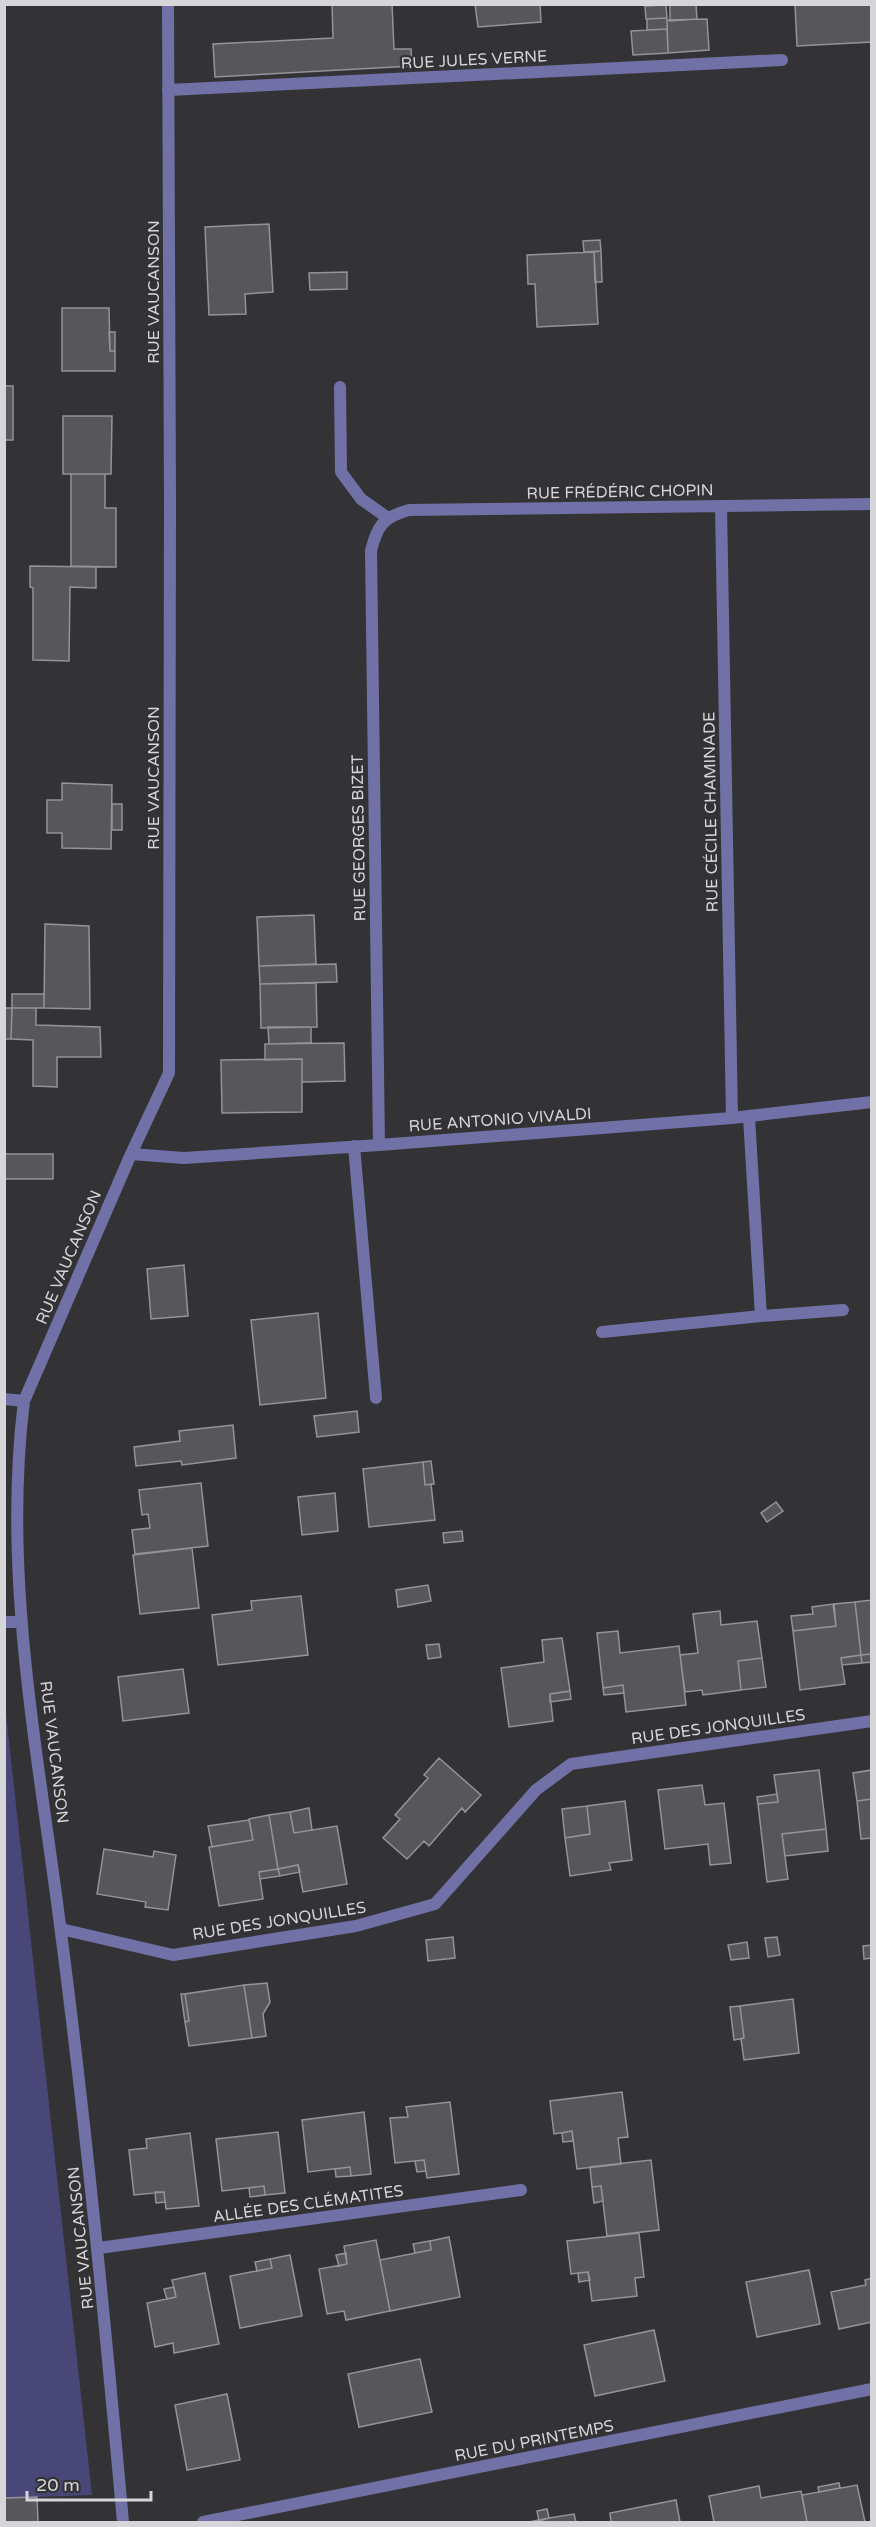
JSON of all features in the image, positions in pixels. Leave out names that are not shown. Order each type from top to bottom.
[{"type":"street","name":"RUE VAUCANSON","points":[[123,2523],[99,2248],[18,1596],[18,1445],[24,1401],[131,1154],[169,1073],[168,4]]},
{"type":"street","name":"RUE JULES VERNE","points":[[168,90],[782,60]]},
{"type":"street","points":[[340,387],[341,472],[361,499],[388,518]]},
{"type":"street","name":"RUE FRÉDÉRIC CHOPIN","points":[[388,518],[409,510],[872,504]]},
{"type":"street","name":"RUE CÉCILE CHAMINADE","points":[[721,506],[732,1118]]},
{"type":"street","name":"RUE GEORGES BIZET","points":[[379,1145],[371,551],[376,531],[388,518]]},
{"type":"street","name":"RUE ANTONIO VIVALDI","points":[[131,1154],[184,1158],[379,1145],[748,1117],[872,1102]]},
{"type":"street","points":[[748,1117],[761,1316]]},
{"type":"street","points":[[354,1146],[376,1398]]},
{"type":"street","points":[[602,1332],[843,1310]]},
{"type":"street","points":[[4,1399],[24,1401]]},
{"type":"street","points":[[4,1622],[21,1622]]},
{"type":"street","name":"RUE DES JONQUILLES","points":[[61,1929],[173,1955],[356,1926],[435,1904],[536,1790],[571,1764],[872,1720]]},
{"type":"street","name":"ALLÉE DES CLÉMATITES","points":[[99,2248],[521,2190]]},
{"type":"street","name":"RUE DU PRINTEMPS","points":[[203,2523],[872,2389]]},
{"type":"shaded area","points":[[5,1705],[92,2495],[4,2498]]},
{"type":"building","points":[[332,4],[392,4],[394,49],[411,49],[412,66],[215,77],[213,44],[333,38]]},
{"type":"building","points":[[475,4],[540,4],[541,22],[478,27]]},
{"type":"building","points":[[670,4],[696,4],[697,19],[670,21]]},
{"type":"building","points":[[795,4],[872,4],[872,42],[797,46]]},
{"type":"building","points":[[666,5],[667,18],[646,19],[645,6]]},
{"type":"building","points":[[667,18],[667,29],[647,30],[647,19]]},
{"type":"building","points":[[707,19],[709,50],[668,53],[667,20]]},
{"type":"building","points":[[667,29],[668,53],[633,55],[631,31]]},
{"type":"building","points":[[269,224],[273,292],[245,294],[246,314],[209,315],[205,227]]},
{"type":"building","points":[[600,240],[601,251],[584,252],[583,241]]},
{"type":"building","points":[[601,251],[602,282],[595,282],[594,252]]},
{"type":"building","points":[[594,252],[598,324],[537,327],[535,284],[528,284],[527,255]]},
{"type":"building","points":[[347,272],[347,289],[310,290],[309,273]]},
{"type":"building","points":[[62,308],[109,308],[110,351],[115,351],[115,371],[62,371]]},
{"type":"building","points":[[109,332],[115,332],[115,351],[110,351]]},
{"type":"building","points":[[4,386],[13,386],[13,440],[4,440]]},
{"type":"building","points":[[63,416],[112,416],[111,474],[63,474]]},
{"type":"building","points":[[71,474],[105,474],[105,508],[116,508],[116,567],[71,566]]},
{"type":"building","points":[[30,566],[96,567],[96,588],[70,587],[69,661],[33,660],[33,588],[30,587]]},
{"type":"building","points":[[62,783],[112,785],[111,849],[62,848],[62,833],[47,833],[47,800],[62,800]]},
{"type":"building","points":[[112,804],[122,804],[122,830],[112,830]]},
{"type":"building","points":[[314,915],[316,964],[259,966],[257,917]]},
{"type":"building","points":[[45,924],[89,926],[90,1009],[44,1008]]},
{"type":"building","points":[[336,964],[337,982],[260,984],[259,966]]},
{"type":"building","points":[[316,983],[317,1027],[261,1028],[260,984]]},
{"type":"building","points":[[12,994],[44,994],[44,1008],[12,1008]]},
{"type":"building","points":[[4,1008],[12,1008],[11,1039],[4,1039]]},
{"type":"building","points":[[12,1008],[36,1008],[36,1025],[100,1027],[101,1057],[57,1057],[57,1087],[33,1086],[33,1040],[11,1039]]},
{"type":"building","points":[[268,1027],[311,1027],[311,1043],[269,1044]]},
{"type":"building","points":[[344,1043],[345,1081],[302,1082],[302,1059],[265,1060],[265,1044]]},
{"type":"building","points":[[302,1059],[302,1112],[222,1113],[221,1060]]},
{"type":"building","points":[[4,1154],[53,1154],[53,1179],[4,1179]]},
{"type":"building","points":[[184,1265],[188,1316],[151,1319],[147,1269]]},
{"type":"building","points":[[318,1313],[326,1398],[260,1405],[251,1320]]},
{"type":"building","points":[[357,1411],[359,1432],[317,1437],[314,1416]]},
{"type":"building","points":[[233,1425],[236,1458],[182,1465],[181,1461],[136,1466],[134,1447],[180,1441],[179,1431]]},
{"type":"building","points":[[431,1461],[434,1484],[425,1485],[423,1462]]},
{"type":"building","points":[[423,1462],[425,1485],[431,1484],[435,1520],[369,1527],[363,1469]]},
{"type":"building","points":[[201,1483],[208,1546],[135,1554],[132,1530],[150,1528],[148,1514],[142,1515],[139,1490]]},
{"type":"building","points":[[335,1493],[338,1531],[302,1535],[298,1497]]},
{"type":"building","points":[[776,1502],[783,1511],[767,1522],[761,1513]]},
{"type":"building","points":[[462,1531],[463,1541],[444,1543],[443,1533]]},
{"type":"building","points":[[192,1548],[199,1608],[140,1614],[133,1555]]},
{"type":"building","points":[[428,1585],[431,1601],[398,1607],[396,1590]]},
{"type":"building","points":[[301,1596],[308,1655],[218,1665],[212,1615],[252,1610],[251,1601]]},
{"type":"building","points":[[872,1600],[872,1654],[861,1655],[855,1602]]},
{"type":"building","points":[[855,1602],[861,1655],[841,1658],[845,1684],[800,1690],[793,1631],[836,1626],[834,1604]]},
{"type":"building","points":[[833,1604],[836,1626],[793,1631],[791,1616],[813,1614],[812,1607]]},
{"type":"building","points":[[720,1611],[721,1625],[757,1621],[762,1658],[738,1661],[741,1690],[703,1695],[702,1690],[685,1692],[680,1655],[698,1653],[693,1614]]},
{"type":"building","points":[[618,1631],[620,1653],[679,1646],[686,1705],[626,1712],[623,1685],[603,1688],[597,1633]]},
{"type":"building","points":[[562,1638],[570,1691],[550,1694],[553,1721],[509,1727],[501,1668],[544,1662],[542,1640]]},
{"type":"building","points":[[439,1644],[441,1657],[428,1659],[426,1645]]},
{"type":"building","points":[[872,1654],[872,1662],[862,1663],[861,1655]]},
{"type":"building","points":[[861,1655],[862,1663],[842,1665],[841,1658]]},
{"type":"building","points":[[762,1658],[766,1687],[741,1690],[738,1661]]},
{"type":"building","points":[[183,1669],[189,1713],[123,1721],[118,1677]]},
{"type":"building","points":[[623,1685],[624,1693],[604,1695],[603,1688]]},
{"type":"building","points":[[570,1691],[571,1699],[550,1702],[550,1694]]},
{"type":"building","points":[[439,1758],[481,1795],[465,1812],[462,1808],[429,1846],[424,1841],[407,1859],[383,1838],[400,1819],[395,1815],[428,1778],[424,1775]]},
{"type":"building","points":[[819,1770],[826,1829],[782,1834],[788,1879],[767,1882],[758,1804],[778,1802],[774,1775]]},
{"type":"building","points":[[872,1770],[872,1799],[857,1801],[853,1773]]},
{"type":"building","points":[[702,1785],[705,1805],[724,1803],[731,1863],[710,1865],[708,1844],[665,1849],[658,1790]]},
{"type":"building","points":[[777,1794],[778,1802],[758,1804],[757,1797]]},
{"type":"building","points":[[872,1799],[872,1838],[861,1839],[857,1801]]},
{"type":"building","points":[[625,1801],[632,1860],[609,1863],[611,1870],[570,1876],[565,1838],[590,1834],[587,1806]]},
{"type":"building","points":[[587,1806],[590,1834],[565,1838],[562,1809]]},
{"type":"building","points":[[309,1808],[312,1830],[294,1833],[290,1812]]},
{"type":"building","points":[[290,1812],[294,1833],[337,1826],[347,1884],[303,1892],[298,1865],[278,1869],[269,1815]]},
{"type":"building","points":[[269,1815],[278,1869],[259,1872],[263,1899],[219,1906],[209,1847],[253,1840],[249,1819]]},
{"type":"building","points":[[249,1820],[253,1840],[212,1847],[208,1826]]},
{"type":"building","points":[[826,1829],[828,1851],[785,1856],[782,1834]]},
{"type":"building","points":[[104,1849],[153,1857],[154,1851],[176,1855],[168,1910],[145,1907],[146,1902],[97,1894]]},
{"type":"building","points":[[298,1865],[300,1872],[280,1876],[278,1869]]},
{"type":"building","points":[[278,1869],[280,1876],[260,1879],[259,1872]]},
{"type":"building","points":[[453,1937],[455,1958],[428,1961],[426,1940]]},
{"type":"building","points":[[777,1937],[780,1955],[768,1957],[765,1938]]},
{"type":"building","points":[[747,1942],[749,1958],[731,1960],[728,1945]]},
{"type":"building","points":[[872,1945],[872,1958],[864,1959],[863,1946]]},
{"type":"building","points":[[267,1983],[270,2002],[263,2014],[266,2036],[252,2038],[244,1985]]},
{"type":"building","points":[[244,1985],[252,2038],[189,2046],[185,2022],[189,2021],[185,1994]]},
{"type":"building","points":[[181,1994],[185,1994],[189,2021],[185,2022]]},
{"type":"building","points":[[793,1999],[799,2053],[744,2060],[740,2006]]},
{"type":"building","points":[[740,2006],[744,2038],[734,2040],[730,2007]]},
{"type":"building","points":[[622,2092],[628,2137],[618,2138],[621,2164],[577,2169],[572,2131],[554,2134],[550,2101]]},
{"type":"building","points":[[450,2102],[459,2174],[427,2178],[424,2160],[395,2163],[390,2118],[408,2117],[406,2107]]},
{"type":"building","points":[[364,2112],[371,2174],[351,2176],[350,2167],[308,2172],[302,2120]]},
{"type":"building","points":[[572,2131],[573,2141],[563,2142],[562,2133]]},
{"type":"building","points":[[278,2132],[285,2193],[265,2195],[264,2186],[222,2191],[216,2139]]},
{"type":"building","points":[[190,2133],[199,2206],[166,2209],[164,2192],[134,2195],[129,2150],[147,2148],[146,2139]]},
{"type":"building","points":[[424,2160],[426,2171],[417,2172],[415,2161]]},
{"type":"building","points":[[651,2160],[659,2230],[607,2236],[601,2186],[592,2187],[590,2167]]},
{"type":"building","points":[[350,2167],[351,2176],[336,2177],[335,2169]]},
{"type":"building","points":[[264,2186],[265,2195],[250,2197],[249,2188]]},
{"type":"building","points":[[601,2186],[603,2201],[594,2203],[592,2187]]},
{"type":"building","points":[[155,2192],[164,2192],[165,2202],[156,2203]]},
{"type":"building","points":[[639,2233],[644,2277],[635,2278],[637,2296],[592,2301],[588,2272],[571,2274],[567,2241]]},
{"type":"building","points":[[449,2237],[460,2297],[390,2311],[380,2260],[431,2250],[430,2241]]},
{"type":"building","points":[[376,2240],[390,2311],[346,2320],[344,2311],[327,2314],[319,2269],[347,2264],[344,2246]]},
{"type":"building","points":[[430,2241],[431,2250],[415,2253],[413,2244]]},
{"type":"building","points":[[346,2253],[347,2264],[339,2266],[336,2255]]},
{"type":"building","points":[[290,2255],[302,2316],[240,2328],[230,2276],[272,2268],[270,2259]]},
{"type":"building","points":[[270,2259],[272,2268],[257,2271],[255,2262]]},
{"type":"building","points":[[809,2270],[820,2324],[757,2337],[746,2282]]},
{"type":"building","points":[[588,2272],[590,2280],[579,2282],[578,2273]]},
{"type":"building","points":[[205,2273],[219,2344],[174,2353],[173,2343],[155,2347],[147,2303],[176,2297],[172,2280]]},
{"type":"building","points":[[872,2278],[872,2322],[839,2329],[831,2292],[866,2285],[865,2280]]},
{"type":"building","points":[[174,2287],[176,2297],[167,2299],[164,2289]]},
{"type":"building","points":[[654,2330],[665,2381],[595,2396],[584,2345]]},
{"type":"building","points":[[420,2359],[432,2412],[359,2427],[348,2374]]},
{"type":"building","points":[[227,2394],[240,2460],[187,2470],[175,2405]]},
{"type":"building","points":[[839,2483],[840,2488],[819,2492],[818,2487]]},
{"type":"building","points":[[857,2485],[865,2522],[807,2522],[802,2495]]},
{"type":"building","points":[[759,2486],[761,2498],[801,2491],[807,2522],[714,2522],[709,2496]]},
{"type":"building","points":[[37,2497],[38,2522],[4,2522],[4,2498]]},
{"type":"building","points":[[676,2500],[680,2522],[611,2522],[610,2513]]},
{"type":"building","points":[[547,2509],[549,2518],[539,2521],[537,2511]]},
{"type":"building","points":[[574,2514],[576,2522],[529,2522],[549,2518]]}]
